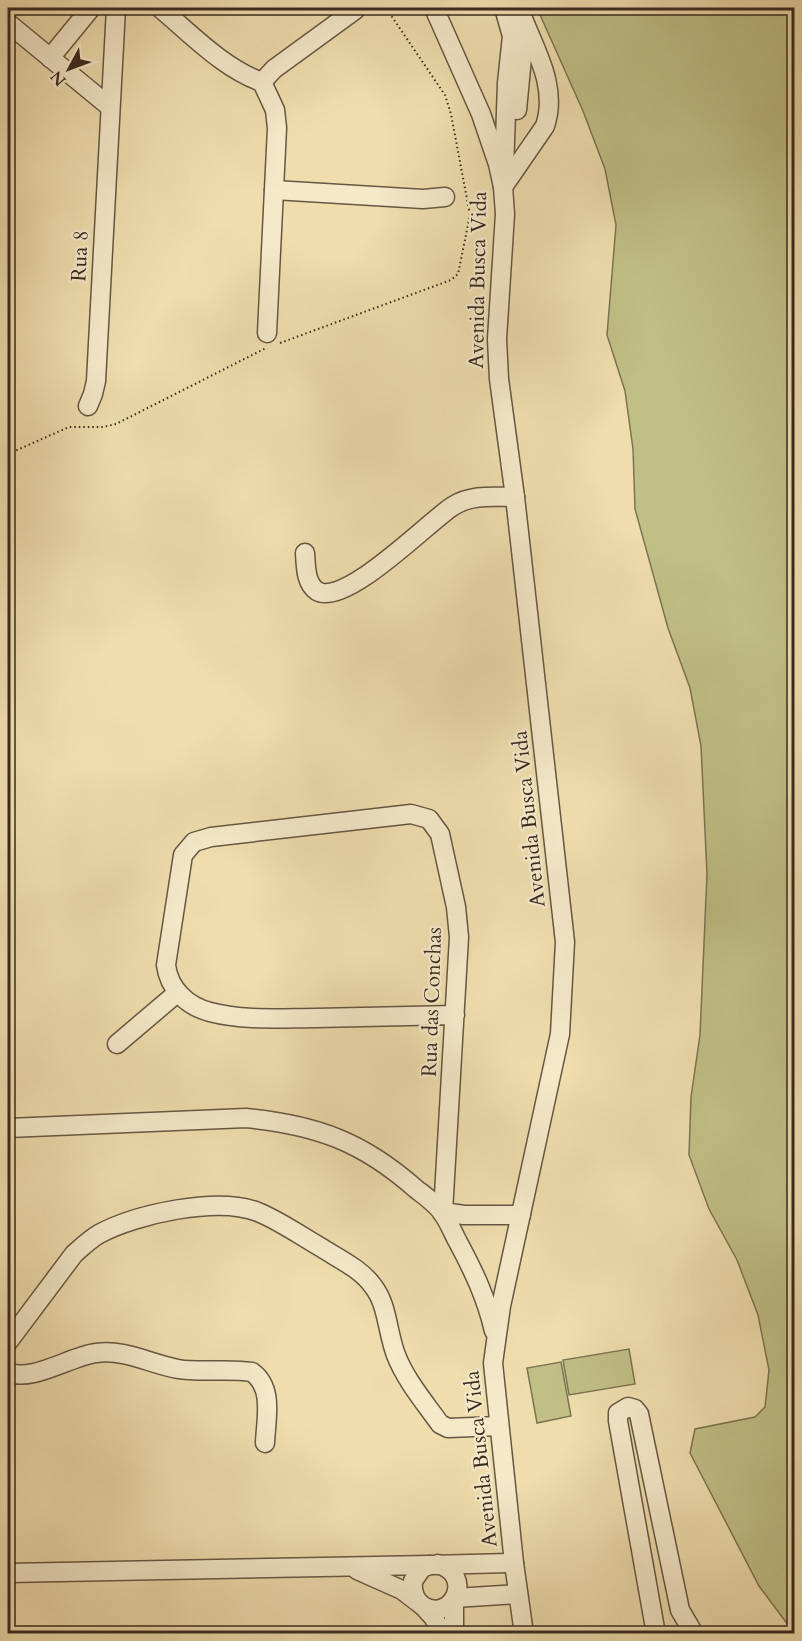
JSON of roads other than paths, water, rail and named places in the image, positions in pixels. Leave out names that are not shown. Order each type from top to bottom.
[{"type":"street","points":[[50,58],[91,8]]},
{"type":"street","name":"Rua 8","points":[[88,406],[96,381],[117,8]]},
{"type":"street","points":[[160,8],[232,67],[245,76],[262,82],[276,110],[271,341]]},
{"type":"street","name":"Avenida Busca Vida","points":[[434,8],[481,114],[507,180],[497,339],[499,379],[515,497],[565,942],[560,1034],[495,1339],[493,1363],[514,1563],[524,1634]]},
{"type":"street","points":[[504,8],[512,36],[507,83],[507,180]]},
{"type":"street","points":[[507,180],[544,126],[547,118],[548,79],[519,8]]},
{"type":"street","points":[[262,82],[274,69],[355,10]]},
{"type":"street","points":[[8,23],[110,107]]},
{"type":"street","points":[[507,180],[526,26]]},
{"type":"street","points":[[274,190],[423,199],[445,197]]},
{"type":"street","points":[[305,553],[311,584],[317,591],[327,594],[361,578],[395,555],[453,506],[469,498],[515,497]]},
{"type":"street","name":"Rua das Conchas","points":[[177,993],[171,984],[166,965],[180,866],[183,855],[194,842],[211,837],[411,813],[421,815],[435,825],[443,845],[456,907],[459,937],[443,1212]]},
{"type":"street","points":[[117,1044],[177,993],[204,1010],[247,1018],[455,1015]]},
{"type":"street","points":[[8,1128],[246,1118],[279,1121],[337,1137],[363,1150],[393,1170],[443,1212],[487,1302],[495,1339]]},
{"type":"street","points":[[8,1342],[74,1254],[100,1233],[162,1212],[179,1209],[239,1207],[258,1212],[274,1220],[347,1264],[373,1285],[383,1304],[396,1356],[440,1424],[448,1428],[499,1426]]},
{"type":"street","points":[[443,1212],[464,1215],[522,1215]]},
{"type":"street","points":[[8,1372],[23,1375],[99,1352],[121,1353],[180,1370],[252,1372],[260,1378],[267,1395],[265,1443]]},
{"type":"street","points":[[656,1634],[618,1421],[618,1413],[627,1407],[635,1409],[639,1414],[680,1610],[694,1634]]},
{"type":"street","points":[[8,1574],[514,1563]]},
{"type":"street","points":[[454,1634],[454,1598],[457,1584],[455,1576],[451,1571],[434,1564],[422,1568],[413,1581],[412,1589],[421,1605],[436,1610],[443,1608],[454,1598],[518,1594]]},
{"type":"street","points":[[350,1567],[402,1590],[434,1617],[443,1634]]},
{"type":"street","points":[[653,1615],[680,1610]]}]
